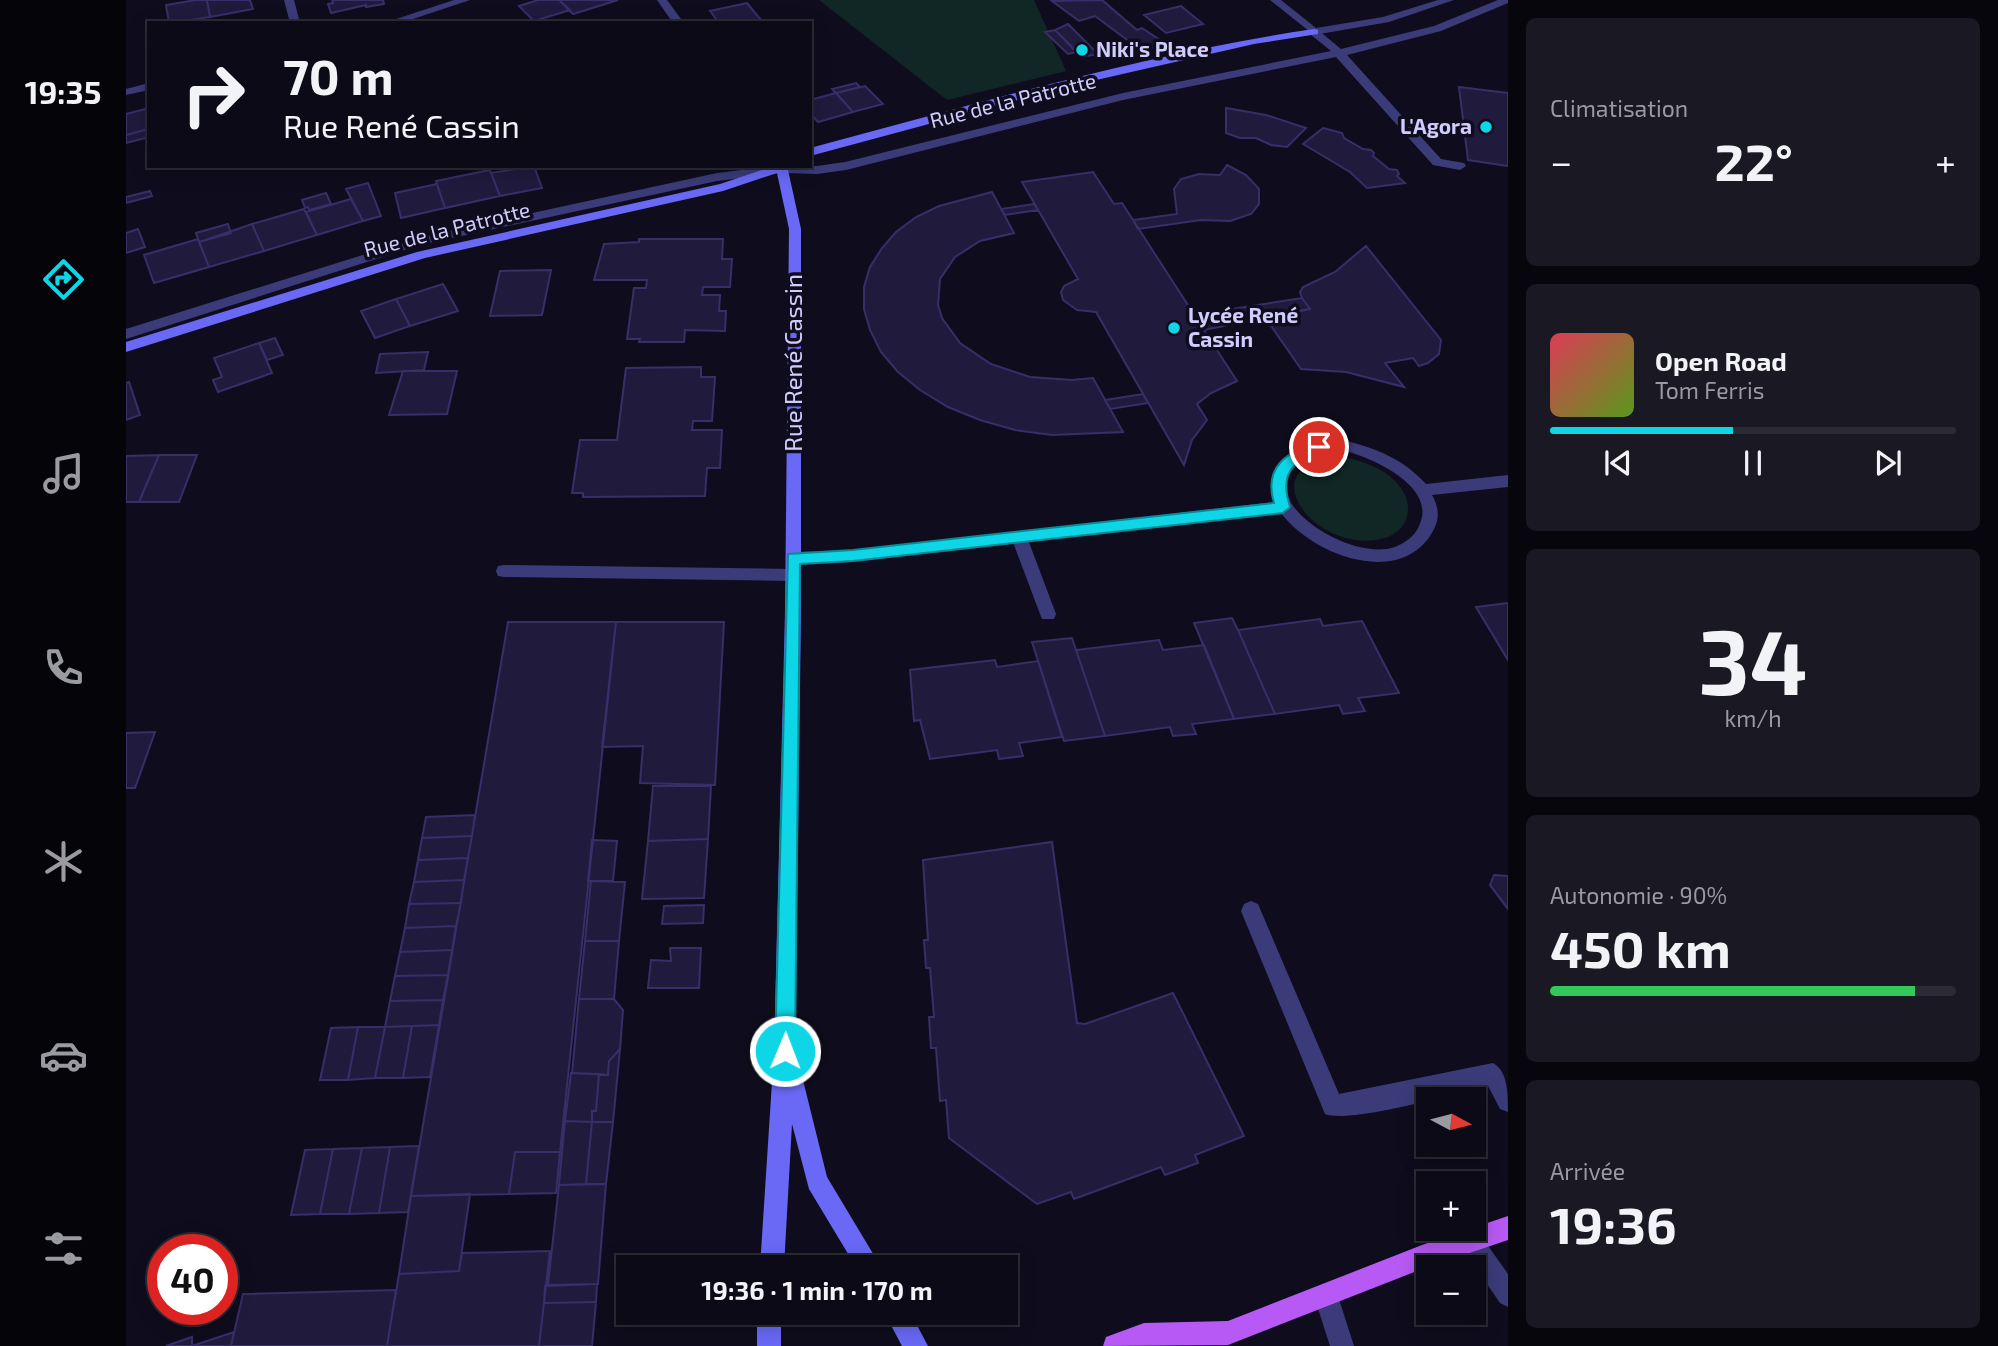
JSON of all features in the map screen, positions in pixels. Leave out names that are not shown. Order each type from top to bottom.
[{"type":"main road","points":[[1486,1236],[1508,1228]]},
{"type":"main road","points":[[1115,1346],[1144,1335],[1222,1339],[1471,1241]]},
{"type":"street","points":[[289,0],[294,21]]},
{"type":"street","points":[[395,21],[465,0]]},
{"type":"street","points":[[662,0],[678,21]]},
{"type":"street","points":[[1275,0],[1338,52],[1437,162],[1460,166]]},
{"type":"street","points":[[1314,32],[1385,20],[1449,0]]},
{"type":"street","name":"Rue de la Patrotte","points":[[794,168],[817,170],[845,166],[1086,104],[1430,33],[1475,16],[1507,0]]},
{"type":"street","name":"Rue de la Patrotte","points":[[812,151],[1080,80],[1254,41],[1314,32]]},
{"type":"street","points":[[126,92],[147,87]]},
{"type":"street","name":"Rue de la Patrotte","points":[[126,334],[416,242],[717,177],[776,168]]},
{"type":"street","name":"Rue de la Patrotte","points":[[126,347],[422,254],[723,187],[780,168]]},
{"type":"street","name":"Rue René Cassin","points":[[773,1255],[785,1051],[793,566],[794,229],[783,168]]},
{"type":"street","points":[[1346,446],[1375,453],[1401,468],[1423,490],[1430,509],[1428,528],[1413,546],[1390,555],[1361,556],[1331,548],[1308,535],[1283,507],[1277,490],[1281,470],[1296,455],[1319,447],[1346,446]]},
{"type":"street","points":[[1423,490],[1508,481]]},
{"type":"street","points":[[504,570],[793,566],[853,555],[1283,507]]},
{"type":"street","points":[[1019,537],[1048,614]]},
{"type":"street","points":[[1251,911],[1333,1106],[1370,1101],[1493,1074],[1508,1101]]},
{"type":"street","name":"Rue René Cassin","points":[[785,1051],[817,1181],[862,1255]]},
{"type":"street","points":[[1471,1241],[1508,1295]]},
{"type":"street","points":[[1326,1296],[1342,1346]]},
{"type":"street","points":[[769,1325],[769,1346]]},
{"type":"street","points":[[904,1325],[916,1346]]},
{"type":"green space","points":[[819,0],[1034,0],[1066,71],[947,100]]},
{"type":"green space","points":[[1343,457],[1378,469],[1396,482],[1403,491],[1407,500],[1407,518],[1396,532],[1376,540],[1351,539],[1329,531],[1311,519],[1299,503],[1294,487],[1299,473],[1315,462]]},
{"type":"building","points":[[207,0],[210,17],[169,21],[166,5]]},
{"type":"building","points":[[207,0],[250,0],[253,9],[210,17]]},
{"type":"building","points":[[332,0],[383,0],[384,4],[331,13],[328,4],[333,3]]},
{"type":"building","points":[[538,0],[559,0],[570,10],[534,21],[519,6]]},
{"type":"building","points":[[559,0],[618,0],[573,14]]},
{"type":"building","points":[[1102,0],[1137,30],[1142,28],[1166,44],[1142,51],[1095,16],[1079,21],[1052,1]]},
{"type":"building","points":[[747,3],[761,20],[718,21],[710,11]]},
{"type":"building","points":[[1181,6],[1203,24],[1166,33],[1144,15]]},
{"type":"building","points":[[1068,24],[1098,54],[1081,57],[1055,30]]},
{"type":"building","points":[[1055,30],[1077,52],[1068,54],[1045,32]]},
{"type":"building","points":[[856,83],[860,87],[836,93],[832,89]]},
{"type":"building","points":[[865,86],[883,104],[853,112],[836,93]]},
{"type":"building","name":"L'Agora","points":[[1459,87],[1508,93],[1508,166],[1468,160]]},
{"type":"building","points":[[836,93],[853,112],[818,122],[812,115],[812,99]]},
{"type":"building","points":[[1226,108],[1266,115],[1306,128],[1287,147],[1271,145],[1256,138],[1240,138],[1226,133]]},
{"type":"building","points":[[147,109],[147,130],[126,135],[126,114]]},
{"type":"building","points":[[1323,128],[1342,133],[1344,138],[1363,149],[1371,150],[1373,156],[1389,169],[1397,170],[1397,176],[1405,183],[1367,188],[1350,172],[1303,144]]},
{"type":"building","points":[[147,129],[147,138],[126,143],[126,135]]},
{"type":"building","points":[[1227,165],[1246,175],[1259,189],[1259,204],[1251,214],[1230,221],[1201,220],[1138,229],[1133,220],[1177,214],[1174,189],[1181,179],[1199,174],[1220,175]]},
{"type":"building","points":[[535,168],[542,188],[500,196],[491,173]]},
{"type":"building","points":[[490,170],[500,196],[445,208],[436,181]]},
{"type":"building","points":[[1093,172],[1114,204],[1122,203],[1237,381],[1211,393],[1197,404],[1207,420],[1192,440],[1184,465],[1096,312],[1077,310],[1063,300],[1061,292],[1064,286],[1078,279],[1022,182]]},
{"type":"building","points":[[368,183],[381,216],[363,221],[346,189]]},
{"type":"building","points":[[437,184],[445,208],[401,218],[395,193]]},
{"type":"building","points":[[150,191],[152,196],[126,203],[126,197]]},
{"type":"building","points":[[992,192],[1014,233],[980,241],[955,257],[940,279],[938,305],[942,318],[960,343],[991,364],[1030,377],[1072,380],[1093,378],[1123,432],[1052,435],[1015,430],[980,420],[948,407],[920,390],[898,372],[881,352],[870,330],[864,309],[864,287],[870,267],[882,248],[896,232],[916,217],[939,206]]},
{"type":"building","points":[[326,193],[331,204],[309,210],[308,207],[305,208],[302,200]]},
{"type":"building","points":[[351,199],[363,221],[317,235],[306,212]]},
{"type":"building","points":[[1034,204],[1038,210],[1005,215],[1001,209]]},
{"type":"building","points":[[304,209],[317,235],[264,251],[252,224]]},
{"type":"building","points":[[228,224],[231,233],[199,242],[196,233]]},
{"type":"building","points":[[252,224],[264,251],[209,267],[199,242]]},
{"type":"building","points":[[138,229],[145,247],[126,253],[126,233]]},
{"type":"building","points":[[198,239],[209,267],[154,283],[144,255]]},
{"type":"building","points":[[639,239],[723,239],[722,259],[732,259],[730,287],[703,287],[702,295],[720,295],[719,311],[726,311],[725,331],[685,330],[684,342],[639,342],[640,339],[627,339],[634,288],[646,288],[647,280],[594,280],[604,244],[639,242]]},
{"type":"building","points":[[1366,246],[1441,340],[1439,354],[1428,363],[1419,366],[1413,358],[1385,363],[1404,387],[1346,372],[1301,369],[1264,316],[1310,309],[1300,292],[1303,287],[1335,272]]},
{"type":"building","points":[[551,270],[542,315],[490,316],[500,271]]},
{"type":"building","points":[[443,284],[458,311],[410,326],[396,299]]},
{"type":"building","points":[[1302,298],[1310,309],[1204,330],[1194,315]]},
{"type":"building","points":[[396,299],[410,326],[375,338],[361,311]]},
{"type":"building","points":[[275,338],[283,355],[267,360],[259,343]]},
{"type":"building","points":[[259,343],[272,373],[218,392],[213,380],[222,377],[214,358]]},
{"type":"building","points":[[428,352],[424,370],[376,373],[380,354]]},
{"type":"building","points":[[701,367],[701,377],[715,377],[712,421],[693,421],[692,430],[722,430],[720,468],[707,468],[705,496],[583,497],[583,493],[572,493],[580,440],[617,440],[626,368]]},
{"type":"building","points":[[403,371],[457,371],[447,414],[389,415]]},
{"type":"building","points":[[129,382],[140,415],[126,420],[126,383]]},
{"type":"building","points":[[1143,394],[1148,403],[1110,409],[1105,400]]},
{"type":"building","points":[[159,455],[197,455],[179,502],[139,502]]},
{"type":"building","points":[[159,455],[139,502],[126,502],[126,456]]},
{"type":"building","points":[[1508,603],[1508,660],[1476,607]]},
{"type":"building","points":[[1232,618],[1275,714],[1234,719],[1194,623]]},
{"type":"building","points":[[1320,619],[1323,626],[1362,621],[1399,693],[1358,698],[1365,711],[1343,714],[1339,705],[1275,714],[1238,630]]},
{"type":"building","points":[[508,622],[616,622],[560,1152],[515,1152],[509,1194],[411,1196]]},
{"type":"building","points":[[616,622],[724,622],[715,785],[640,783],[643,746],[602,747]]},
{"type":"building","points":[[1072,638],[1105,736],[1064,741],[1032,642]]},
{"type":"building","points":[[1159,640],[1163,650],[1204,645],[1234,719],[1192,724],[1196,734],[1173,736],[1170,727],[1105,736],[1076,650]]},
{"type":"building","points":[[995,660],[997,667],[1038,661],[1062,737],[1019,743],[1023,756],[999,759],[997,750],[930,759],[920,720],[914,721],[910,670]]},
{"type":"building","points":[[155,732],[135,788],[126,788],[126,733]]},
{"type":"building","points":[[653,786],[711,786],[708,839],[648,841]]},
{"type":"building","points":[[475,815],[472,836],[422,838],[426,817]]},
{"type":"building","points":[[472,836],[468,858],[418,860],[422,838]]},
{"type":"building","points":[[708,839],[704,898],[642,899],[648,841]]},
{"type":"building","points":[[592,840],[617,841],[613,881],[588,881]]},
{"type":"building","points":[[1052,842],[1077,1023],[1085,1024],[1173,993],[1244,1136],[1195,1155],[1198,1163],[1165,1175],[1161,1167],[1074,1199],[1071,1192],[1037,1204],[949,1138],[946,1100],[940,1101],[936,1048],[931,1048],[929,1017],[934,1017],[930,968],[926,968],[924,940],[928,940],[923,860]]},
{"type":"building","points":[[468,858],[464,880],[414,882],[418,860]]},
{"type":"building","points":[[1494,875],[1508,876],[1508,909],[1490,885]]},
{"type":"building","points":[[464,880],[461,903],[409,904],[414,882]]},
{"type":"building","points":[[591,881],[625,882],[619,941],[585,941]]},
{"type":"building","points":[[461,903],[456,926],[405,928],[409,904]]},
{"type":"building","points":[[704,905],[703,923],[662,924],[664,906]]},
{"type":"building","points":[[456,926],[452,950],[400,952],[405,928]]},
{"type":"building","points":[[585,941],[619,941],[614,999],[579,999]]},
{"type":"building","points":[[670,948],[701,948],[699,988],[648,988],[651,960],[671,961]]},
{"type":"building","points":[[452,950],[448,975],[395,976],[400,952]]},
{"type":"building","points":[[448,975],[443,1000],[390,1001],[395,976]]},
{"type":"building","points":[[579,999],[614,999],[623,1010],[620,1049],[609,1061],[608,1075],[572,1073]]},
{"type":"building","points":[[443,1000],[439,1025],[385,1027],[390,1001]]},
{"type":"building","points":[[439,1025],[430,1077],[403,1078],[412,1026]]},
{"type":"building","points":[[412,1026],[403,1078],[375,1078],[385,1027]]},
{"type":"building","points":[[358,1027],[385,1027],[375,1078],[348,1080]]},
{"type":"building","points":[[358,1027],[348,1080],[320,1080],[331,1028]]},
{"type":"building","points":[[620,1049],[613,1122],[592,1122],[592,1111],[596,1111],[599,1074],[608,1075],[609,1061]]},
{"type":"building","points":[[571,1073],[599,1074],[596,1111],[592,1111],[592,1122],[565,1121]]},
{"type":"building","points":[[565,1121],[592,1122],[586,1184],[559,1185]]},
{"type":"building","points":[[592,1122],[613,1122],[606,1184],[586,1184]]},
{"type":"building","points":[[419,1146],[408,1212],[379,1213],[390,1147]]},
{"type":"building","points":[[390,1147],[379,1213],[349,1214],[362,1148]]},
{"type":"building","points":[[362,1148],[349,1214],[320,1214],[333,1149]]},
{"type":"building","points":[[333,1149],[320,1214],[291,1215],[305,1150]]},
{"type":"building","points":[[515,1152],[560,1152],[556,1193],[509,1194]]},
{"type":"building","points":[[606,1184],[598,1284],[548,1285],[559,1185]]},
{"type":"building","points":[[470,1194],[459,1271],[399,1274],[411,1196]]},
{"type":"building","points":[[550,1251],[539,1346],[387,1346],[399,1274],[459,1271],[462,1253]]},
{"type":"building","points":[[597,1284],[596,1302],[544,1303],[545,1286]]},
{"type":"building","points":[[396,1290],[387,1346],[231,1346],[243,1294]]},
{"type":"building","points":[[596,1302],[592,1346],[539,1346],[544,1303]]},
{"type":"building","points":[[234,1332],[231,1346],[192,1346]]},
{"type":"building","points":[[192,1337],[192,1346],[166,1346]]},
{"type":"place","name":"Niki's Place","points":[[1082,50]]},
{"type":"place","name":"L'Agora","points":[[1486,127]]},
{"type":"place","name":"Lycée René Cassin","points":[[1174,328]]},
{"type":"route","points":[[785,1051],[793,558],[853,555],[1283,507],[1277,490],[1281,470],[1296,455],[1319,447]]}]
